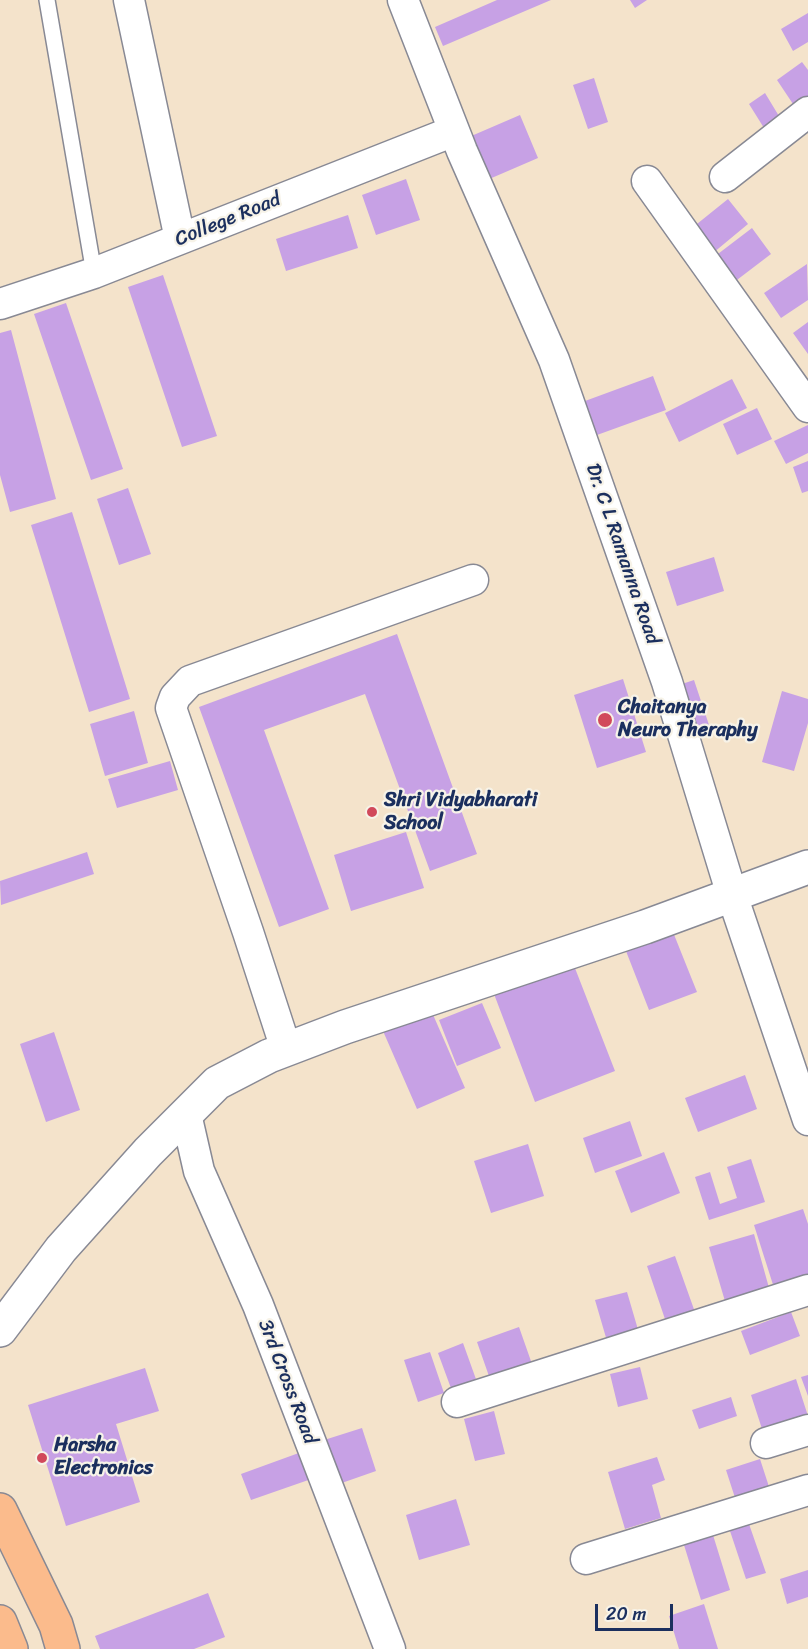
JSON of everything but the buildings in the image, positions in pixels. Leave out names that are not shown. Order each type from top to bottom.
[{"type":"main road","points":[[0,1510],[56,1625],[63,1649]]},
{"type":"main road","points":[[0,1622],[11,1649]]},
{"type":"street","points":[[129,0],[180,239]]},
{"type":"street","name":"Dr. C L Ramanna Road","points":[[403,0],[454,131],[554,360],[667,682],[732,895],[808,1120]]},
{"type":"street","points":[[725,177],[808,112]]},
{"type":"street","name":"College Road","points":[[0,304],[94,273],[454,131]]},
{"type":"street","points":[[647,181],[808,407]]},
{"type":"street","points":[[286,1049],[171,708],[175,697],[190,681],[473,580]]},
{"type":"street","points":[[0,1330],[61,1249],[148,1152],[217,1083],[286,1049],[345,1027],[645,927],[808,867]]},
{"type":"street","name":"3rd Cross Road","points":[[186,1114],[199,1171],[258,1305],[390,1649]]},
{"type":"street","points":[[457,1402],[808,1290]]},
{"type":"street","points":[[766,1443],[808,1430]]},
{"type":"street","points":[[586,1559],[808,1490]]},
{"type":"lane","points":[[47,0],[94,273]]},
{"type":"place","name":"Chaitanya Neuro Theraphy","points":[[605,720]]},
{"type":"place","name":"Shri Vidyabharati School","points":[[372,812]]},
{"type":"place","name":"Harsha Electronics","points":[[42,1458]]}]
